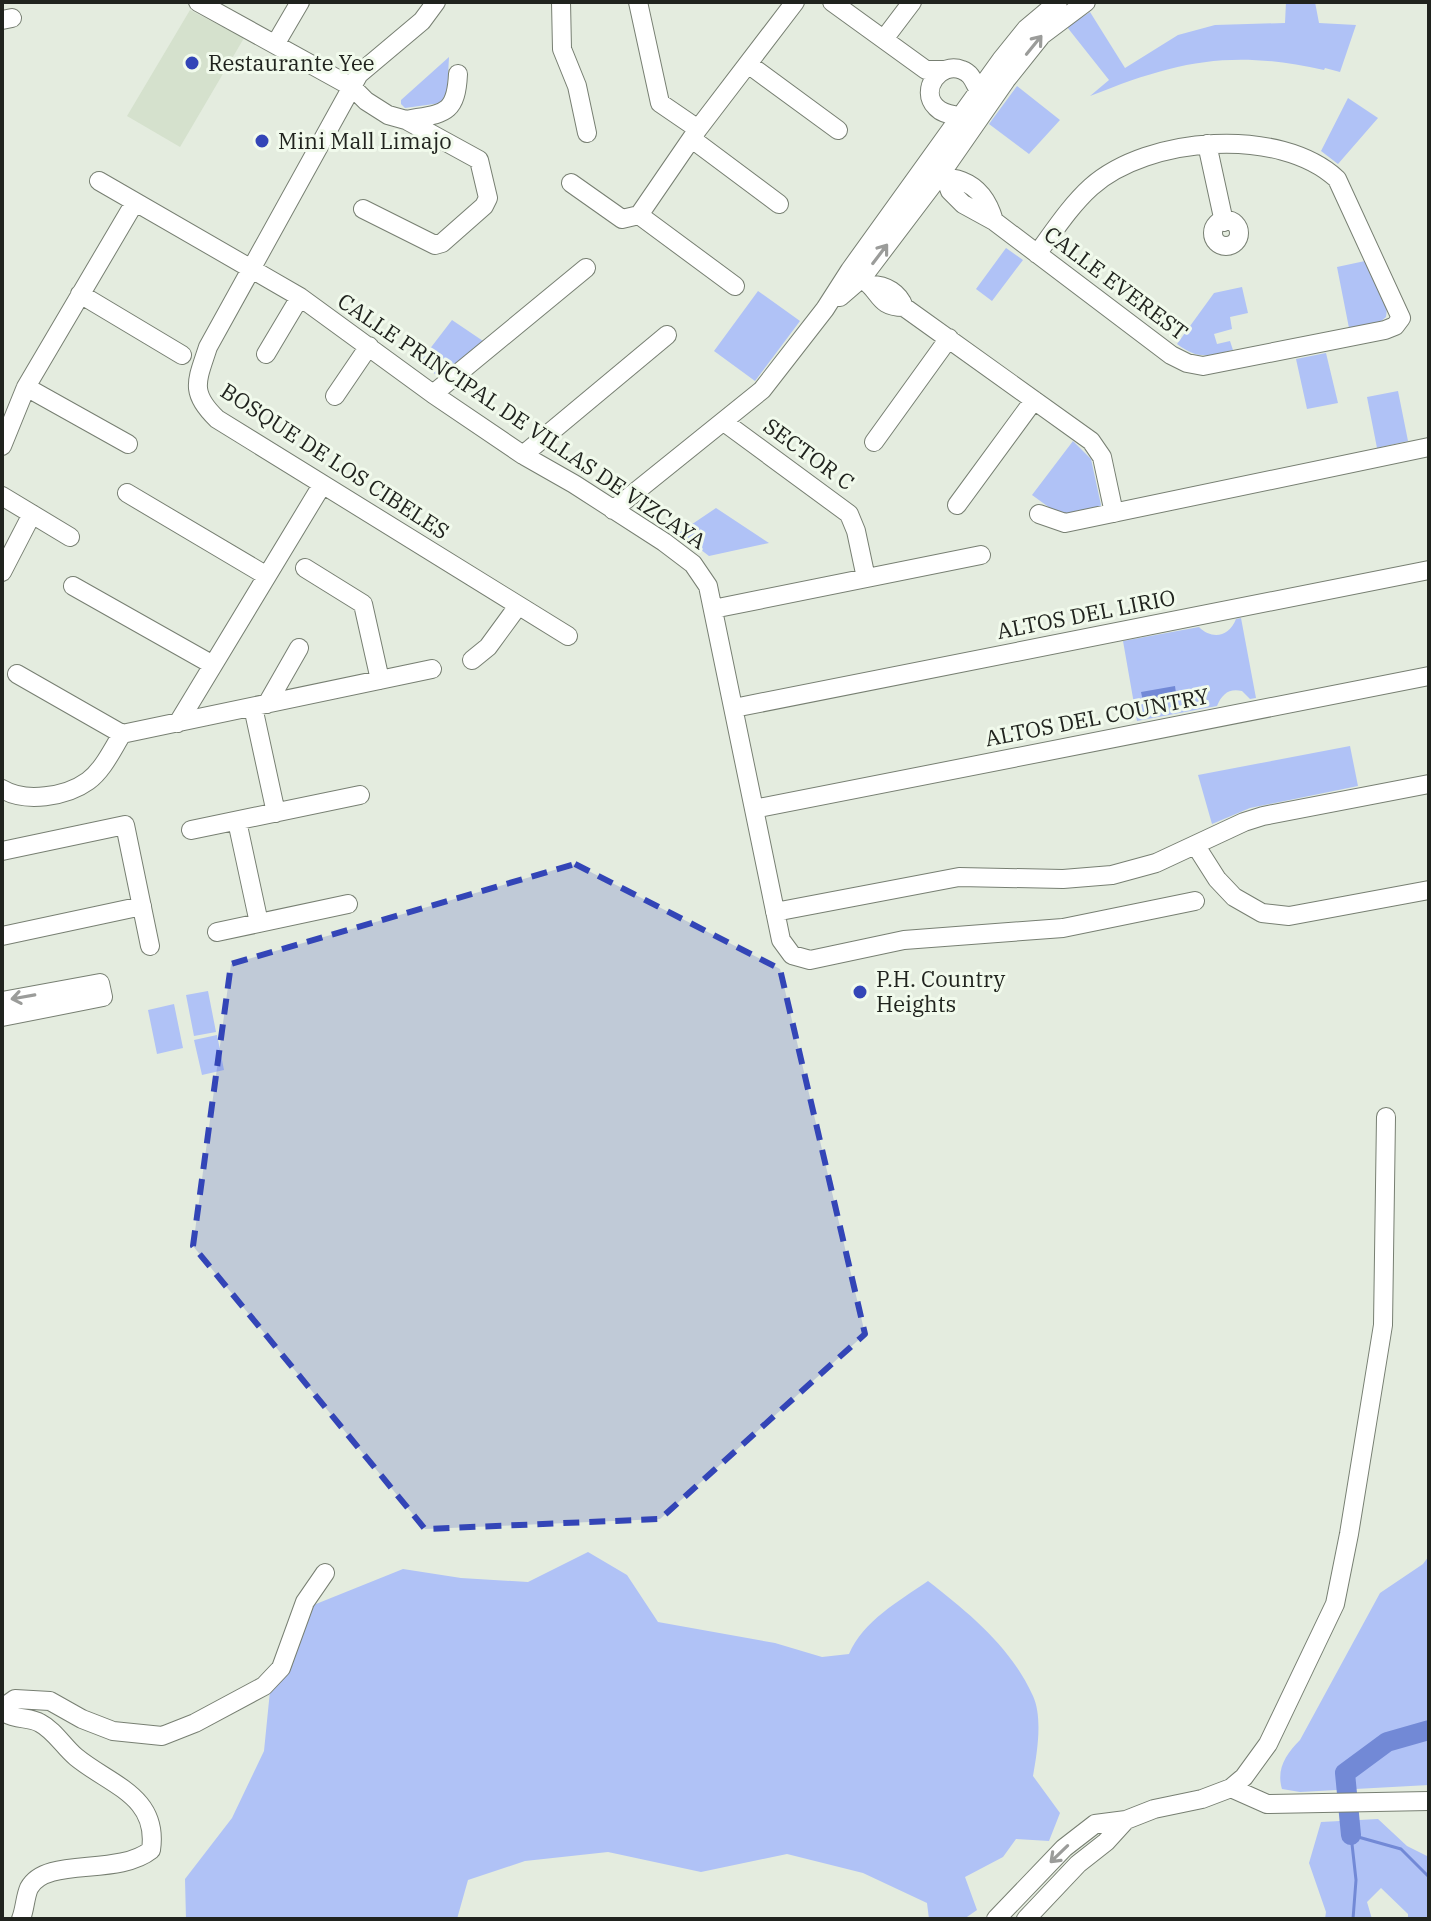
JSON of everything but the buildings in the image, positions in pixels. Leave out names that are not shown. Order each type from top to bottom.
[{"type":"street","points":[[198,2],[352,87],[371,91],[406,120],[479,160],[488,198],[484,206],[442,243],[435,245],[363,209]]},
{"type":"street","points":[[276,43],[300,2]]},
{"type":"street","name":"BOSQUE DE LOS CIBELES","points":[[436,2],[422,21],[359,74],[208,347],[197,388],[202,405],[217,419],[568,636]]},
{"type":"street","points":[[561,2],[562,49],[577,86],[587,133]]},
{"type":"street","points":[[638,2],[660,103],[779,204]]},
{"type":"street","points":[[571,183],[622,219],[639,215],[695,134],[795,2]]},
{"type":"street","points":[[832,2],[933,76]]},
{"type":"street","points":[[884,39],[912,2]]},
{"type":"street","points":[[985,98],[1020,36],[1058,2]]},
{"type":"street","points":[[613,510],[762,390],[825,309],[861,278],[937,173],[985,98],[1042,35],[1086,2]]},
{"type":"street","points":[[748,64],[838,130]]},
{"type":"street","points":[[933,76],[952,68],[963,70],[975,81],[985,98]]},
{"type":"street","points":[[406,120],[443,113],[452,106],[457,94],[458,74]]},
{"type":"street","points":[[933,76],[931,98],[936,108],[969,120]]},
{"type":"street","points":[[1037,254],[1067,213],[1093,186],[1130,164],[1166,151],[1207,144],[1224,222]]},
{"type":"street","name":"CALLE EVEREST","points":[[937,173],[963,204],[994,221],[1171,355],[1187,363],[1203,366],[1395,326],[1401,318],[1337,179],[1323,166],[1280,150],[1237,144],[1207,144]]},
{"type":"street","name":"CALLE PRINCIPAL DE VILLAS DE VIZCAYA","points":[[99,181],[300,297],[433,394],[693,564],[708,586],[743,706],[754,809],[781,940],[792,955],[810,960],[904,940],[1063,928],[1195,901]]},
{"type":"street","points":[[2,446],[26,387],[135,202]]},
{"type":"street","points":[[639,215],[735,286]]},
{"type":"street","points":[[433,394],[586,268]]},
{"type":"street","points":[[861,278],[892,291],[904,307],[1091,441],[1102,457],[1114,513]]},
{"type":"street","points":[[80,294],[182,355]]},
{"type":"street","points":[[266,354],[300,297]]},
{"type":"street","points":[[523,455],[667,335]]},
{"type":"street","points":[[874,442],[949,338]]},
{"type":"street","points":[[335,396],[369,346]]},
{"type":"street","points":[[26,387],[128,444]]},
{"type":"street","points":[[957,505],[1034,400]]},
{"type":"street","name":"SECTOR C","points":[[724,422],[849,514],[856,531],[866,578]]},
{"type":"street","points":[[1039,514],[1065,523],[1429,447]]},
{"type":"street","points":[[178,723],[322,485]]},
{"type":"street","points":[[127,493],[267,576]]},
{"type":"street","points":[[2,496],[70,537]]},
{"type":"street","points":[[2,572],[32,514]]},
{"type":"street","points":[[713,609],[981,555]]},
{"type":"street","points":[[305,568],[363,604],[380,680]]},
{"type":"street","name":"ALTOS DEL LIRIO","points":[[743,706],[1429,570]]},
{"type":"street","points":[[73,586],[213,665]]},
{"type":"street","points":[[472,660],[488,647],[518,606]]},
{"type":"street","points":[[276,813],[260,706],[299,648]]},
{"type":"street","points":[[17,674],[122,734],[432,669]]},
{"type":"street","name":"ALTOS DEL COUNTRY","points":[[754,809],[1429,676]]},
{"type":"street","points":[[189,705],[216,715]]},
{"type":"street","points":[[2,789],[11,794],[41,797],[86,783],[97,773],[122,734]]},
{"type":"street","points":[[775,912],[959,877],[1063,879],[1112,875],[1156,863],[1234,826],[1263,816],[1429,784]]},
{"type":"street","points":[[191,830],[360,795]]},
{"type":"street","points":[[237,821],[259,923]]},
{"type":"street","points":[[2,851],[125,825],[150,946]]},
{"type":"street","points":[[1196,846],[1217,879],[1234,897],[1262,913],[1289,916],[1429,890]]},
{"type":"street","points":[[217,932],[348,904]]},
{"type":"street","points":[[2,936],[142,906]]},
{"type":"street","points":[[2,1001],[100,983],[103,997],[2,1017]]},
{"type":"street","points":[[996,1919],[1064,1848],[1095,1824],[1126,1820],[1231,1788],[1244,1777],[1268,1744],[1335,1604],[1349,1534],[1383,1325],[1386,1117]]},
{"type":"street","points":[[21,1919],[28,1890],[39,1875],[55,1870],[139,1860],[151,1850],[154,1833],[139,1801],[77,1758],[39,1722],[15,1719],[5,1713],[8,1704],[15,1699],[50,1701],[82,1719],[113,1731],[162,1736],[195,1723],[264,1686],[281,1668],[305,1602],[325,1573]]},
{"type":"street","points":[[1231,1788],[1267,1804],[1429,1801]]},
{"type":"street","points":[[1026,1919],[1078,1864],[1106,1842],[1126,1820]]},
{"type":"highlighted area","points":[[575,864],[780,969],[865,1334],[660,1519],[425,1529],[193,1246],[231,964]]},
{"type":"shaded area","points":[[1286,2],[1315,2],[1319,23],[1356,25],[1340,72],[1260,60],[1205,62],[1150,74],[1090,96],[1109,80],[1067,27],[1090,12],[1125,68],[1178,35],[1215,25],[1285,23]]},
{"type":"shaded area","points":[[190,10],[244,38],[180,147],[127,116]]},
{"type":"shaded area","points":[[449,57],[447,95],[441,103],[405,108],[401,100]]},
{"type":"shaded area","points":[[1017,86],[1060,120],[1029,154],[989,124]]},
{"type":"shaded area","points":[[1348,98],[1378,118],[1338,164],[1321,151]]},
{"type":"shaded area","points":[[1006,248],[1023,260],[992,301],[976,289]]},
{"type":"shaded area","points":[[1365,261],[1387,308],[1386,317],[1380,322],[1349,328],[1337,267]]},
{"type":"shaded area","points":[[1242,287],[1248,313],[1230,317],[1232,329],[1214,334],[1217,344],[1230,341],[1233,350],[1204,355],[1191,353],[1177,344],[1214,293]]},
{"type":"shaded area","points":[[758,291],[800,321],[755,381],[714,351]]},
{"type":"shaded area","points":[[452,320],[486,343],[441,378],[419,363]]},
{"type":"shaded area","points":[[1326,353],[1338,403],[1307,409],[1296,359]]},
{"type":"shaded area","points":[[1398,391],[1408,441],[1377,448],[1367,397]]},
{"type":"shaded area","points":[[1073,441],[1091,459],[1101,505],[1098,510],[1061,516],[1032,495]]},
{"type":"shaded area","points":[[716,508],[769,543],[709,556],[679,533]]},
{"type":"shaded area","points":[[1241,618],[1256,698],[1250,699],[1242,691],[1233,690],[1224,695],[1217,706],[1137,721],[1123,641],[1199,627],[1209,634],[1220,635]]},
{"type":"shaded area","points":[[1175,686],[1177,700],[1164,702],[1160,707],[1157,704],[1144,706],[1141,692]]},
{"type":"shaded area","points":[[1350,746],[1358,786],[1250,808],[1212,824],[1198,775]]},
{"type":"shaded area","points":[[208,991],[216,1032],[194,1036],[186,995]]},
{"type":"shaded area","points":[[174,1004],[183,1048],[157,1054],[148,1010]]},
{"type":"shaded area","points":[[217,1035],[224,1070],[202,1075],[194,1040]]},
{"type":"shaded area","points":[[588,1552],[627,1575],[658,1622],[775,1643],[822,1657],[849,1654],[863,1631],[894,1604],[928,1581],[1001,1647],[1033,1696],[1038,1725],[1033,1776],[1060,1813],[1049,1841],[1016,1839],[1003,1857],[965,1877],[977,1910],[964,1919],[929,1919],[927,1903],[863,1873],[787,1854],[701,1872],[608,1852],[525,1861],[468,1880],[457,1919],[186,1919],[185,1879],[232,1818],[264,1751],[270,1691],[311,1606],[403,1569],[461,1578],[528,1582]]},
{"type":"shaded area","points":[[1429,1556],[1429,1785],[1300,1792],[1282,1789],[1280,1775],[1284,1762],[1300,1740],[1380,1593],[1423,1564]]},
{"type":"shaded area","points":[[1378,1819],[1407,1846],[1429,1857],[1429,1919],[1408,1919],[1408,1914],[1381,1888],[1367,1902],[1372,1919],[1325,1919],[1326,1912],[1309,1863],[1321,1822]]},
{"type":"waterway","points":[[1351,1835],[1345,1773],[1387,1742],[1429,1730]]},
{"type":"waterway","points":[[1353,1919],[1356,1880],[1351,1835],[1401,1849],[1429,1877]]},
{"type":"place","name":"Restaurante Yee","points":[[192,63]]},
{"type":"place","name":"Mini Mall Limajo","points":[[262,141]]},
{"type":"place","name":"P.H. Country Heights","points":[[860,992]]}]
